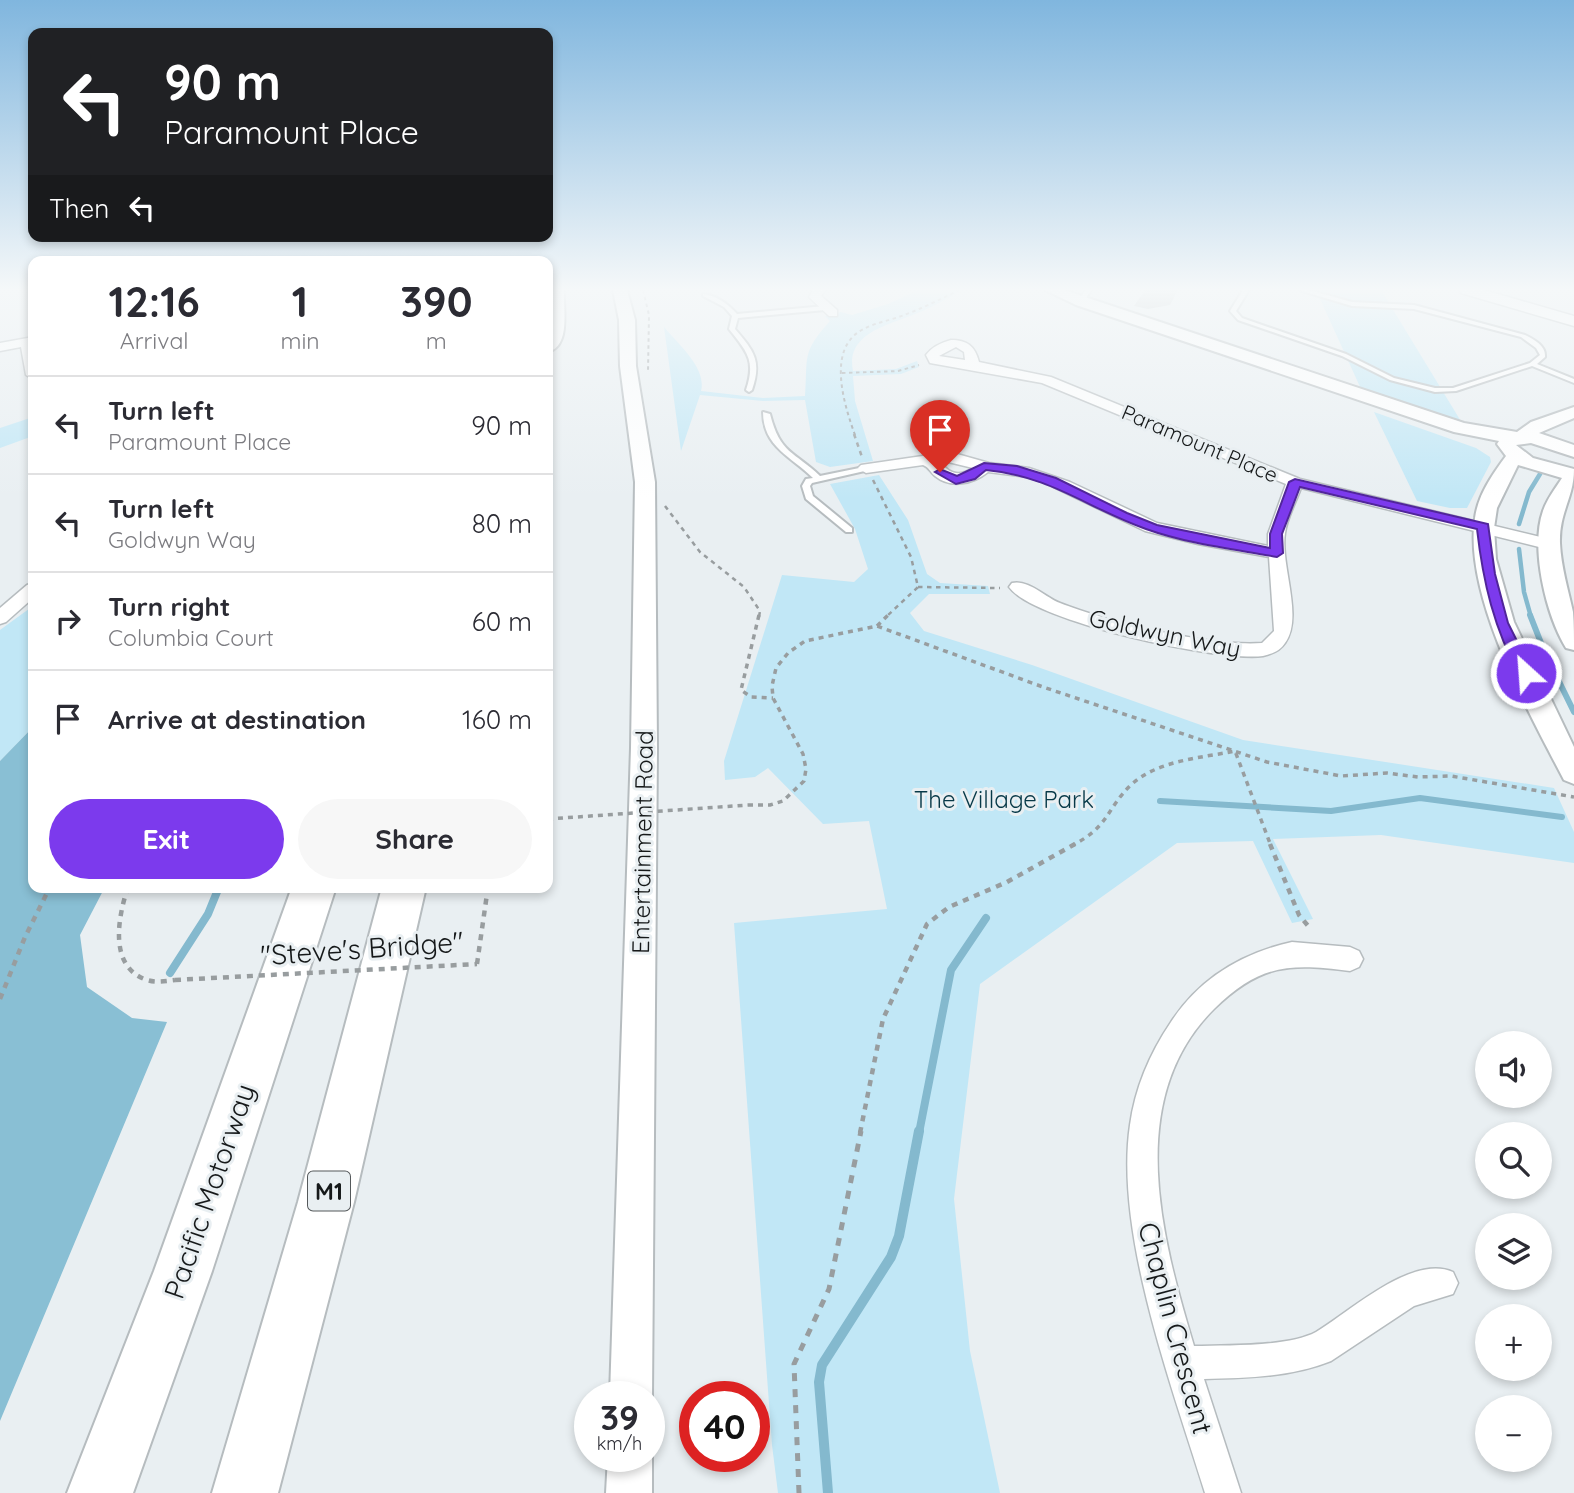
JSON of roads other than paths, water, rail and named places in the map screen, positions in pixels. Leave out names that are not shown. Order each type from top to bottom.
[{"type":"highway","name":"Pacific Motorway","points":[[100,1493],[183,1271],[312,893]]},
{"type":"highway","name":"M1","points":[[245,1493],[326,1202],[403,893]]},
{"type":"street","name":"Entertainment Road","points":[[628,360],[645,482],[644,748],[631,1381]]},
{"type":"street","name":"Paramount Place","points":[[935,360],[1021,373],[1066,387],[1270,474],[1295,482],[1551,545]]},
{"type":"street","name":"Paramount Place","points":[[971,360],[973,365]]},
{"type":"street","points":[[1265,360],[1460,428],[1517,443],[1574,451]]},
{"type":"street","points":[[1574,412],[1537,426],[1517,443],[1491,496],[1483,527],[1489,574],[1501,623],[1574,773]]},
{"type":"street","points":[[1517,443],[1546,468],[1574,476],[1552,514],[1551,545],[1551,566],[1558,599],[1574,642]]},
{"type":"street","points":[[866,468],[923,460],[932,462],[947,478],[956,480],[971,476],[984,467],[1037,474],[1122,516],[1153,527],[1184,536],[1277,553]]},
{"type":"street","name":"Goldwyn Way","points":[[1018,587],[1054,608],[1139,632],[1241,652],[1263,650],[1276,644],[1283,631],[1276,534],[1295,482]]},
{"type":"street","points":[[0,618],[28,593]]},
{"type":"street","name":"Chaplin Crescent","points":[[1223,1493],[1182,1363],[1145,1214],[1142,1153],[1144,1122],[1161,1059],[1198,1006],[1221,985],[1265,961],[1294,954],[1350,959]]},
{"type":"street","points":[[1182,1363],[1268,1360],[1319,1349],[1407,1291],[1441,1283]]},
{"type":"street","points":[[629,1493],[630,1472]]},
{"type":"lane","points":[[749,390],[757,371],[754,360]]},
{"type":"lane","points":[[1353,360],[1392,379],[1434,390],[1454,390],[1538,360]]},
{"type":"lane","points":[[1532,364],[1574,381]]},
{"type":"lane","points":[[766,414],[769,432],[778,446],[818,478]]},
{"type":"lane","points":[[849,530],[809,496],[806,486],[809,481],[818,478],[866,468]]},
{"type":"waterway","points":[[1519,524],[1529,492],[1540,474]]},
{"type":"waterway","points":[[1519,549],[1524,592],[1531,617]]},
{"type":"waterway","points":[[1530,615],[1574,712]]},
{"type":"waterway","points":[[1160,801],[1331,811],[1420,798],[1562,817]]},
{"type":"waterway","points":[[170,973],[208,914],[217,893]]},
{"type":"waterway","points":[[919,1133],[951,970],[986,918]]},
{"type":"waterway","points":[[828,1493],[819,1382],[822,1365],[891,1257],[899,1236],[919,1131]]},
{"type":"park label","name":"The Village Park","points":[[1004,799]]}]
